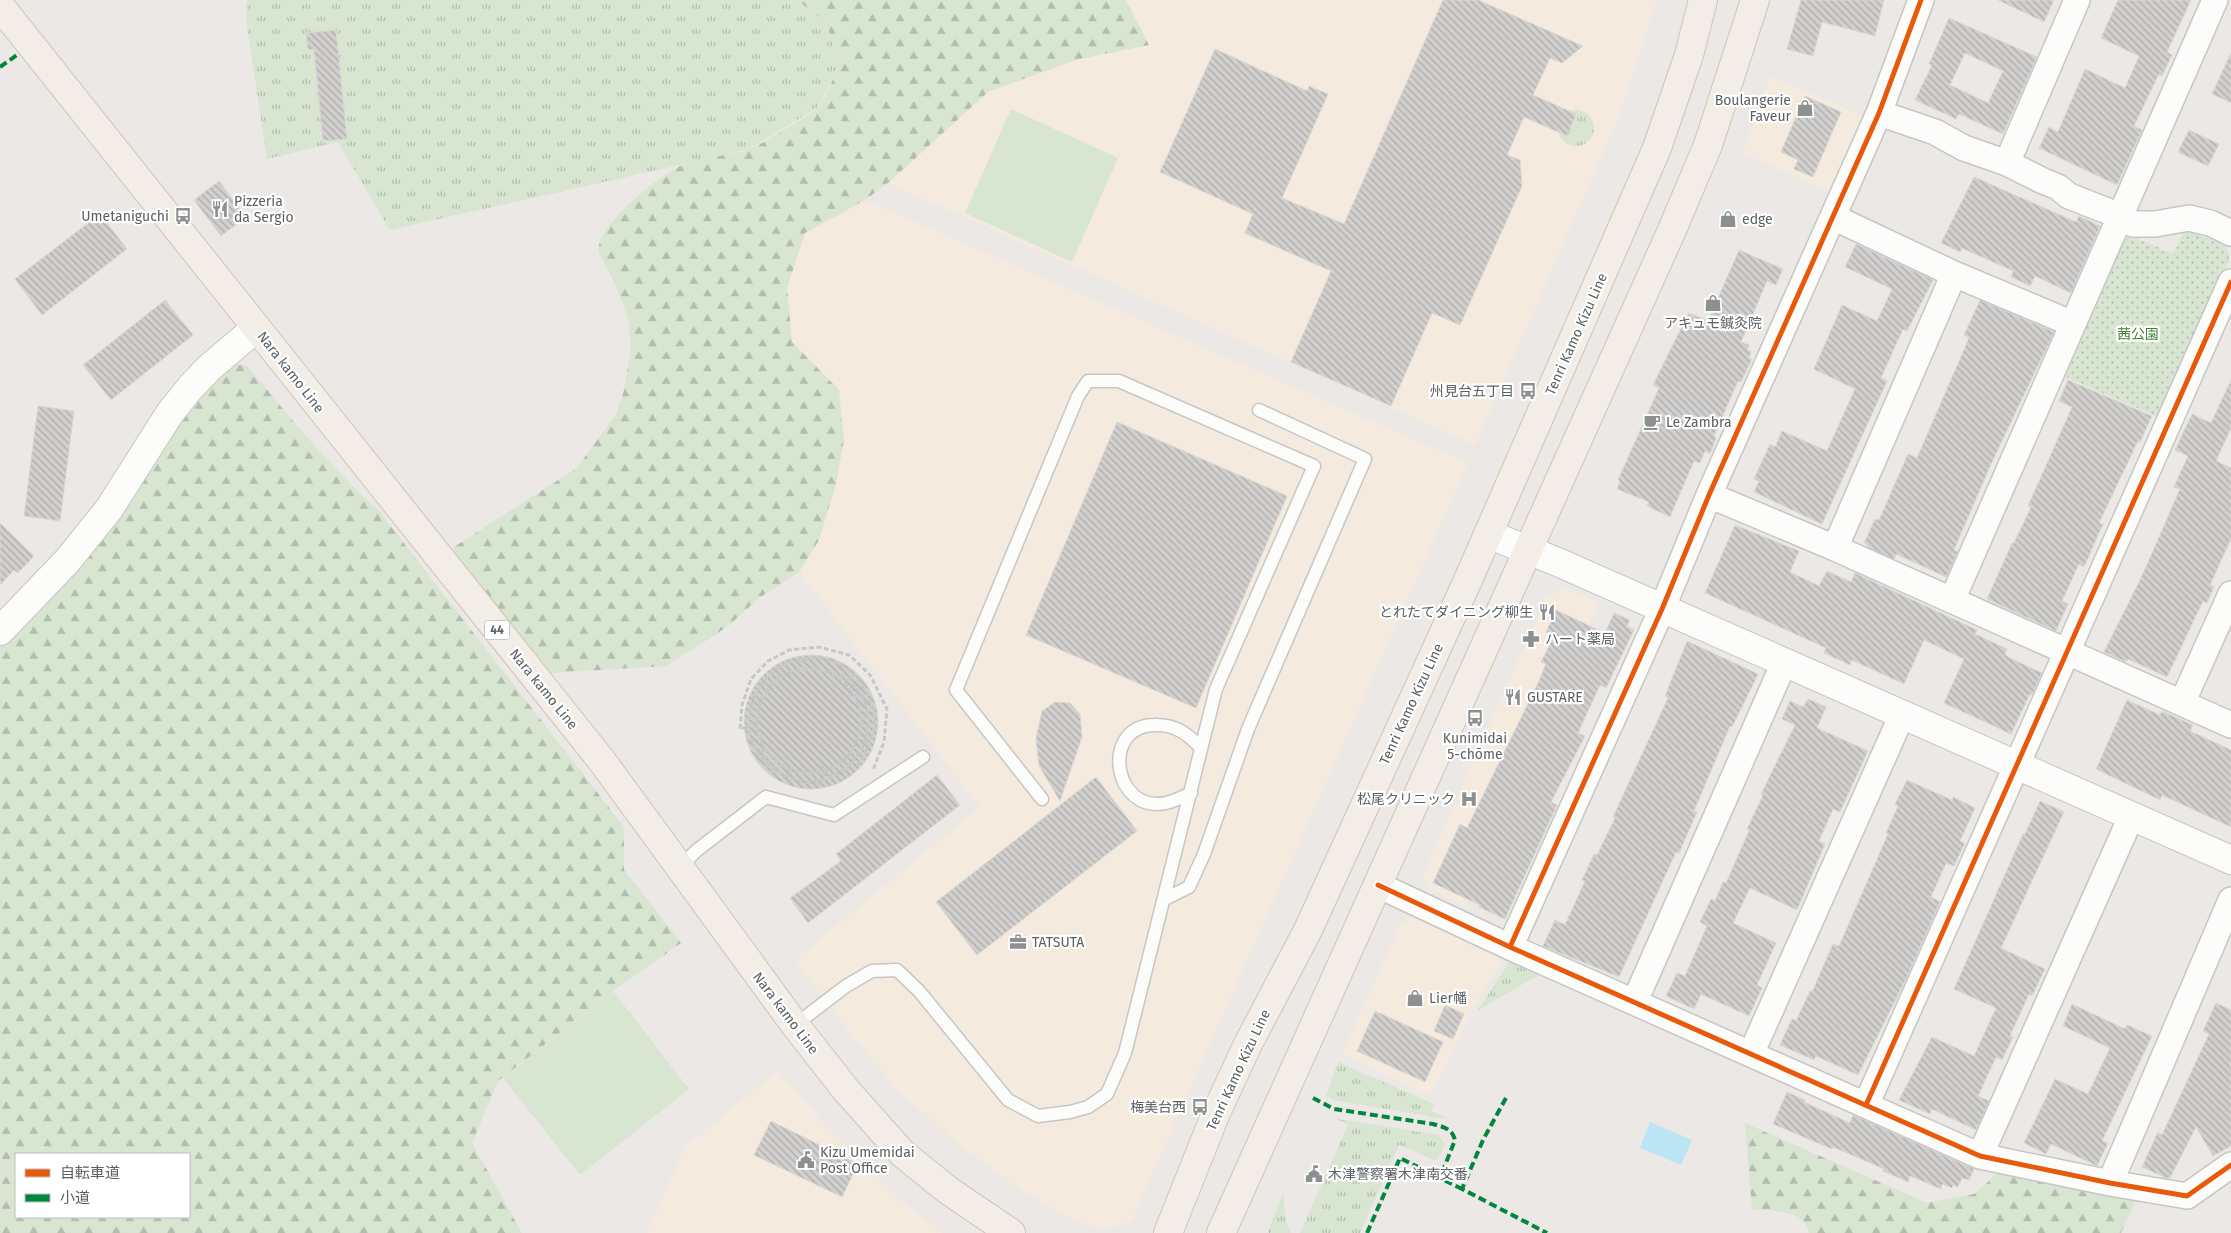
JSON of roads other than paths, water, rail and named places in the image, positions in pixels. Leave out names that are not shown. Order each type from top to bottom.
[{"type":"main road","name":"Tenri Kamo Kizu Line","points":[[1168,1233],[1216,1113],[1248,1044],[1308,930],[1488,534],[1657,148],[1689,56],[1703,0]]},
{"type":"main road","points":[[1221,1233],[1528,551],[1708,145],[1755,0]]},
{"type":"main road","name":"Nara kamo Line","points":[[0,6],[602,761],[795,1025],[846,1090],[903,1154],[949,1191],[1011,1233]]},
{"type":"street","points":[[1510,947],[1662,609],[1709,495],[1879,113],[1921,0]]},
{"type":"street","points":[[2008,163],[2077,0]]},
{"type":"street","points":[[1952,600],[2215,0]]},
{"type":"street","points":[[1879,113],[1935,132],[1964,148],[2008,163],[2043,181],[2058,186],[2068,196],[2120,216],[2133,224],[2155,224],[2189,218],[2210,223],[2231,233]]},
{"type":"street","points":[[1833,217],[1954,274],[2073,324]]},
{"type":"street","points":[[1835,548],[1954,274]]},
{"type":"street","points":[[1866,1105],[2231,282]]},
{"type":"street","points":[[0,630],[68,560],[109,509],[170,413],[190,388],[256,328]]},
{"type":"street","points":[[1709,495],[1835,548],[2231,725]]},
{"type":"street","points":[[1488,534],[2231,860]]},
{"type":"street","points":[[2182,704],[2231,594]]},
{"type":"street","points":[[1635,1001],[1784,663]]},
{"type":"street","points":[[1751,1054],[1902,715]]},
{"type":"street","points":[[1980,1156],[2131,817]]},
{"type":"street","points":[[1378,885],[1510,947],[1980,1156],[2110,1183],[2188,1196],[2231,1165]]},
{"type":"street","points":[[2110,1183],[2231,900]]},
{"type":"lane","points":[[795,1025],[846,986],[872,971],[897,970],[919,991],[1008,1100],[1038,1116],[1070,1112],[1088,1107],[1107,1094],[1125,1053],[1216,689],[1314,466],[1119,382],[1088,380],[1078,396],[956,690],[1042,799]]},
{"type":"lane","points":[[1164,898],[1188,887],[1204,854],[1248,729],[1365,459],[1259,410]]},
{"type":"lane","points":[[1191,793],[1166,803],[1156,804],[1143,801],[1130,793],[1122,780],[1118,766],[1120,753],[1125,739],[1144,725],[1162,725],[1180,729],[1200,747]]},
{"type":"lane","points":[[679,868],[696,851],[766,797],[834,815],[923,757]]},
{"type":"water","points":[[1650,1122],[1692,1140],[1681,1165],[1640,1148]]},
{"type":"place","name":"Boulangerie Faveur","points":[[1805,108]]},
{"type":"place","name":"Pizzeria da Sergio","points":[[220,209]]},
{"type":"place","name":"Umetaniguchi","points":[[183,216]]},
{"type":"place","name":"edge","points":[[1728,219]]},
{"type":"place","name":"アキュモ鍼灸院","points":[[1713,303]]},
{"type":"place","name":"州見台五丁目","points":[[1528,391]]},
{"type":"place","name":"Le Zambra","points":[[1652,422]]},
{"type":"place","name":"とれたてダイニング柳生","points":[[1547,612]]},
{"type":"place","name":"ハート薬局","points":[[1531,639]]},
{"type":"place","name":"GUSTARE","points":[[1513,697]]},
{"type":"place","name":"Kunimidai 5-chōme","points":[[1475,718]]},
{"type":"place","name":"松尾クリニック","points":[[1469,799]]},
{"type":"place","name":"TATSUTA","points":[[1018,942]]},
{"type":"place","name":"Lier幡","points":[[1415,998]]},
{"type":"place","name":"梅美台西","points":[[1200,1107]]},
{"type":"place","name":"Kizu Umemidai Post Office","points":[[806,1160]]},
{"type":"place","name":"木津警察署木津南交番","points":[[1314,1174]]},
{"type":"park label","name":"茜公園","points":[[2138,334]]}]
